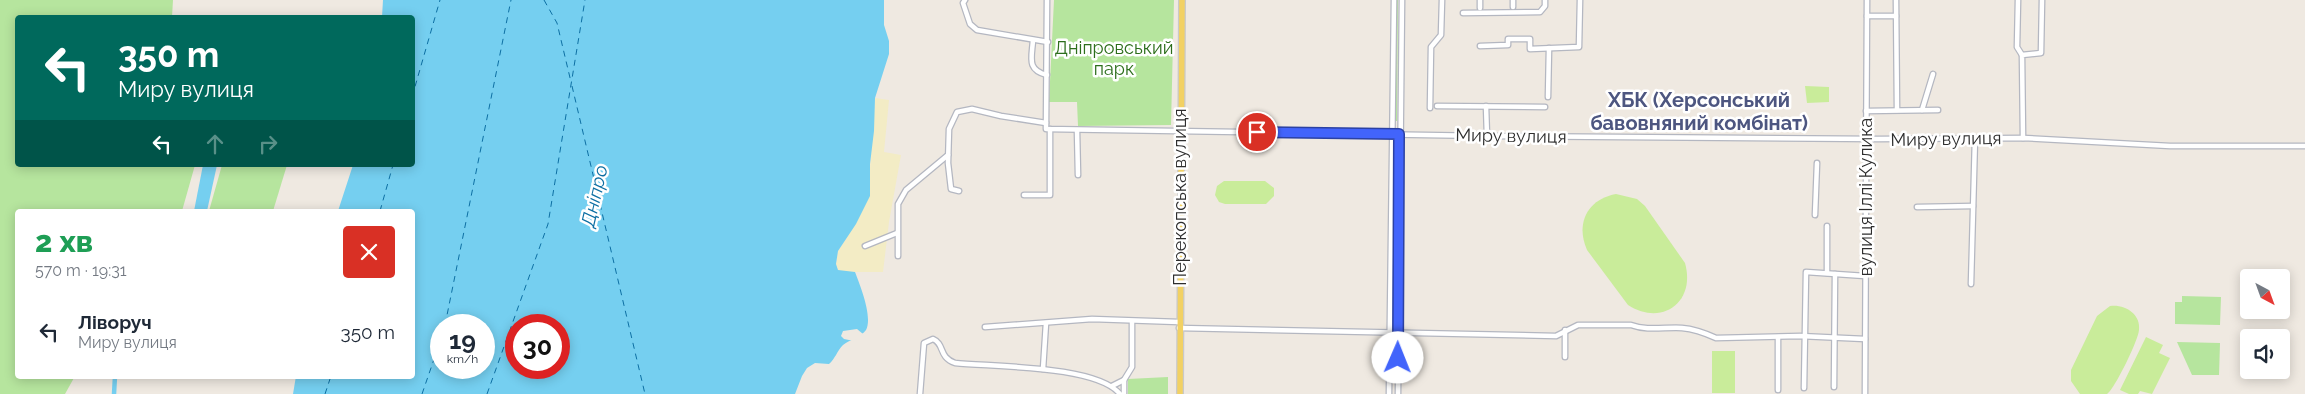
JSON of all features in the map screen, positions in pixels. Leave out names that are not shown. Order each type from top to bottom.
[{"type":"main road","name":"Перекопська вулиця","points":[[1180,394],[1182,0]]},
{"type":"street","points":[[1024,195],[1050,195],[1047,127],[1047,0]]},
{"type":"street","points":[[1389,394],[1394,0]]},
{"type":"street","points":[[1398,394],[1399,134],[1402,0]]},
{"type":"street","points":[[1430,108],[1431,47],[1441,36],[1442,0]]},
{"type":"street","points":[[1480,0],[1480,8]]},
{"type":"street","points":[[1513,0],[1513,7]]},
{"type":"street","points":[[1463,13],[1540,12],[1546,6],[1546,0]]},
{"type":"street","points":[[1480,46],[1508,45],[1508,39],[1530,39],[1530,48],[1579,47],[1580,0]]},
{"type":"street","name":"вулиця Іллі Кулика","points":[[1865,394],[1867,0]]},
{"type":"street","points":[[1896,0],[1897,110]]},
{"type":"street","points":[[2018,0],[2017,47],[2022,56],[2023,138]]},
{"type":"street","points":[[2022,56],[2041,53],[2042,0]]},
{"type":"street","points":[[963,1],[970,24],[977,30],[1048,42]]},
{"type":"street","points":[[1867,16],[1896,16]]},
{"type":"street","points":[[1033,40],[1032,66],[1039,73],[1047,75]]},
{"type":"street","points":[[1548,48],[1548,97]]},
{"type":"street","points":[[1922,110],[1932,74]]},
{"type":"street","points":[[1437,106],[1546,107]]},
{"type":"street","points":[[1486,106],[1487,136]]},
{"type":"street","name":"Миру вулиця","points":[[948,155],[948,129],[957,112],[972,109],[1047,127],[1078,130],[1487,136],[1866,139],[2023,138],[2170,146],[2305,146]]},
{"type":"street","points":[[1866,111],[1938,110]]},
{"type":"street","points":[[1078,130],[1078,174]]},
{"type":"street","points":[[1971,284],[1975,138]]},
{"type":"street","points":[[948,155],[951,189],[959,191]]},
{"type":"street","points":[[898,256],[898,204],[906,190],[948,155]]},
{"type":"street","points":[[1815,215],[1817,163]]},
{"type":"street","points":[[1917,207],[1973,206]]},
{"type":"street","points":[[1827,226],[1827,273]]},
{"type":"street","points":[[865,246],[897,234]]},
{"type":"street","points":[[1804,388],[1806,272],[1865,276]]},
{"type":"street","points":[[1834,387],[1835,274]]},
{"type":"street","points":[[985,327],[1092,319],[1179,325],[1398,334],[1556,336],[1578,325],[1631,325],[1639,328],[1684,328],[1704,332],[1716,338],[1805,336],[1865,339]]},
{"type":"street","points":[[1124,394],[1124,380],[1132,367],[1132,322]]},
{"type":"street","points":[[1043,369],[1046,323]]},
{"type":"street","points":[[1565,330],[1565,357]]},
{"type":"street","points":[[1778,336],[1778,390]]},
{"type":"street","points":[[920,394],[920,374],[926,341],[935,340],[944,357],[955,363],[1043,369],[1090,378],[1112,386],[1120,394]]},
{"type":"street","points":[[1112,386],[1124,380]]},
{"type":"green space","points":[[0,0],[173,0],[172,15],[15,15],[15,167],[194,167],[183,209],[15,209],[15,379],[73,379],[65,394],[0,394]]},
{"type":"green space","name":"Дніпровський парк","points":[[1054,0],[1174,0],[1171,125],[1078,126],[1077,102],[1049,102]]},
{"type":"green space","points":[[1396,0],[1398,0],[1397,121],[1394,121]]},
{"type":"green space","points":[[1805,86],[1829,87],[1829,102],[1807,103]]},
{"type":"green space","points":[[1394,148],[1397,148],[1396,328],[1393,328]]},
{"type":"green space","points":[[221,167],[286,167],[274,209],[210,209]]},
{"type":"green space","points":[[1224,181],[1265,181],[1274,188],[1274,196],[1266,204],[1225,204],[1219,202],[1215,195],[1217,186]]},
{"type":"green space","points":[[1616,194],[1637,199],[1645,206],[1685,263],[1686,289],[1681,299],[1664,312],[1641,311],[1628,305],[1587,250],[1583,231],[1586,214],[1598,201]]},
{"type":"green space","points":[[2182,296],[2221,297],[2220,325],[2175,324],[2175,302],[2182,302]]},
{"type":"green space","points":[[2110,306],[2126,308],[2135,315],[2139,324],[2138,335],[2127,362],[2110,391],[2107,394],[2080,394],[2071,381],[2071,370],[2097,316]]},
{"type":"green space","points":[[2146,337],[2163,345],[2159,353],[2170,358],[2152,394],[2140,391],[2138,394],[2129,394],[2120,390]]},
{"type":"green space","points":[[2177,342],[2220,343],[2219,375],[2192,375]]},
{"type":"green space","points":[[1712,351],[1735,351],[1735,393],[1712,393]]},
{"type":"green space","points":[[1168,377],[1168,394],[1128,394],[1128,379]]},
{"type":"sand","points":[[875,98],[889,100],[884,152],[901,155],[889,222],[883,272],[839,272],[836,264],[838,251],[846,239],[870,168]]},
{"type":"water","name":"Дніпро","points":[[383,0],[884,0],[884,25],[889,41],[889,54],[875,98],[870,164],[870,196],[856,224],[838,251],[836,264],[838,270],[855,272],[867,309],[868,324],[866,330],[861,335],[843,345],[829,364],[815,363],[807,368],[795,394],[293,394],[296,379],[415,379],[415,209],[339,209],[352,167],[415,167],[415,15],[382,15]]},
{"type":"water","points":[[203,167],[217,167],[207,209],[194,209]]},
{"type":"pier","points":[[857,329],[863,334],[854,341],[844,339],[841,336],[843,331]]},
{"type":"waterway","points":[[114,394],[115,379]]},
{"type":"ferry route","points":[[415,87],[440,0]]},
{"type":"ferry route","points":[[447,314],[511,0]]},
{"type":"ferry route","points":[[544,0],[557,23],[571,82]]},
{"type":"ferry route","points":[[487,394],[548,224],[585,0]]},
{"type":"ferry route","points":[[572,86],[645,394]]},
{"type":"ferry route","points":[[381,209],[392,167]]},
{"type":"ferry route","points":[[422,394],[430,371]]},
{"type":"ferry route","points":[[325,394],[330,379]]},
{"type":"district","name":"ХБК (Херсонський бавовняний комбінат)","points":[[1699,112]]},
{"type":"route","points":[[1257,132],[1399,134],[1398,358]]}]
